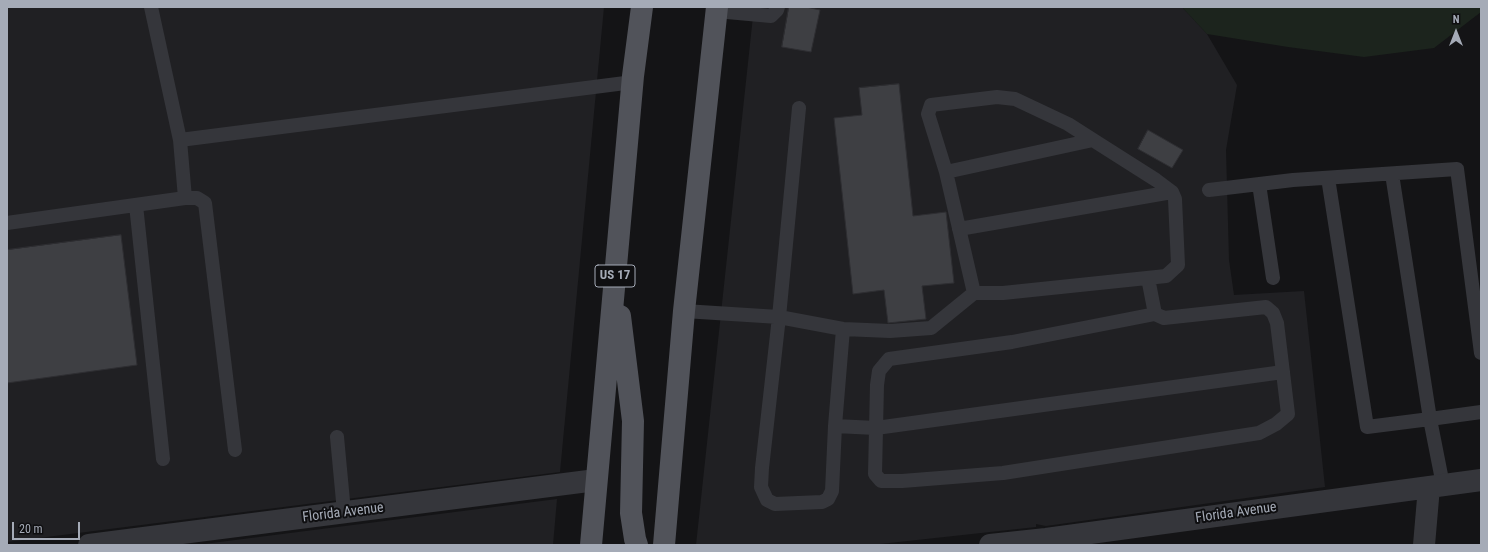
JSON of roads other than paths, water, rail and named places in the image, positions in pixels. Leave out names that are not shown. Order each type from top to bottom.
[{"type":"main road","name":"US 17","points":[[591,545],[633,82],[642,7]]},
{"type":"main road","points":[[664,545],[684,311],[716,9]]},
{"type":"main road","points":[[615,273],[633,420],[631,513],[637,545]]},
{"type":"street","name":"Florida Avenue","points":[[89,545],[596,480]]},
{"type":"street","name":"Florida Avenue","points":[[990,545],[1046,542],[1481,480]]},
{"type":"street","points":[[1424,545],[1436,486]]},
{"type":"lane","points":[[151,7],[180,140],[185,198]]},
{"type":"lane","points":[[716,9],[771,16],[778,7]]},
{"type":"lane","points":[[180,140],[633,82]]},
{"type":"lane","points":[[684,311],[779,317],[843,329],[890,331],[931,328],[974,293],[1003,293],[1166,276],[1178,264],[1175,199],[1172,192],[1156,180],[1068,124],[1015,99],[997,97],[931,106],[928,114],[946,172],[974,293]]},
{"type":"lane","points":[[799,108],[779,317],[762,468],[761,487],[767,500],[775,504],[822,502],[828,499],[832,491],[835,426],[843,329]]},
{"type":"lane","points":[[946,172],[1093,140]]},
{"type":"lane","points":[[1209,190],[1328,178],[1457,169],[1481,353]]},
{"type":"lane","points":[[1392,174],[1430,419],[1436,486]]},
{"type":"lane","points":[[1328,178],[1367,427],[1481,412]]},
{"type":"lane","points":[[1259,184],[1273,278]]},
{"type":"lane","points":[[959,229],[1172,192]]},
{"type":"lane","points":[[7,224],[185,198],[197,198],[205,203],[235,450]]},
{"type":"lane","points":[[136,205],[163,459]]},
{"type":"lane","points":[[1148,278],[1155,314]]},
{"type":"lane","points":[[1266,307],[1273,313],[1277,323],[1288,414],[1276,424],[1259,433],[1003,473],[902,481],[881,481],[875,474],[877,385],[879,371],[889,359],[1012,342],[1155,314],[1164,318],[1266,307]]},
{"type":"lane","points":[[835,426],[876,428],[1283,372]]},
{"type":"lane","points":[[337,437],[344,512]]}]
